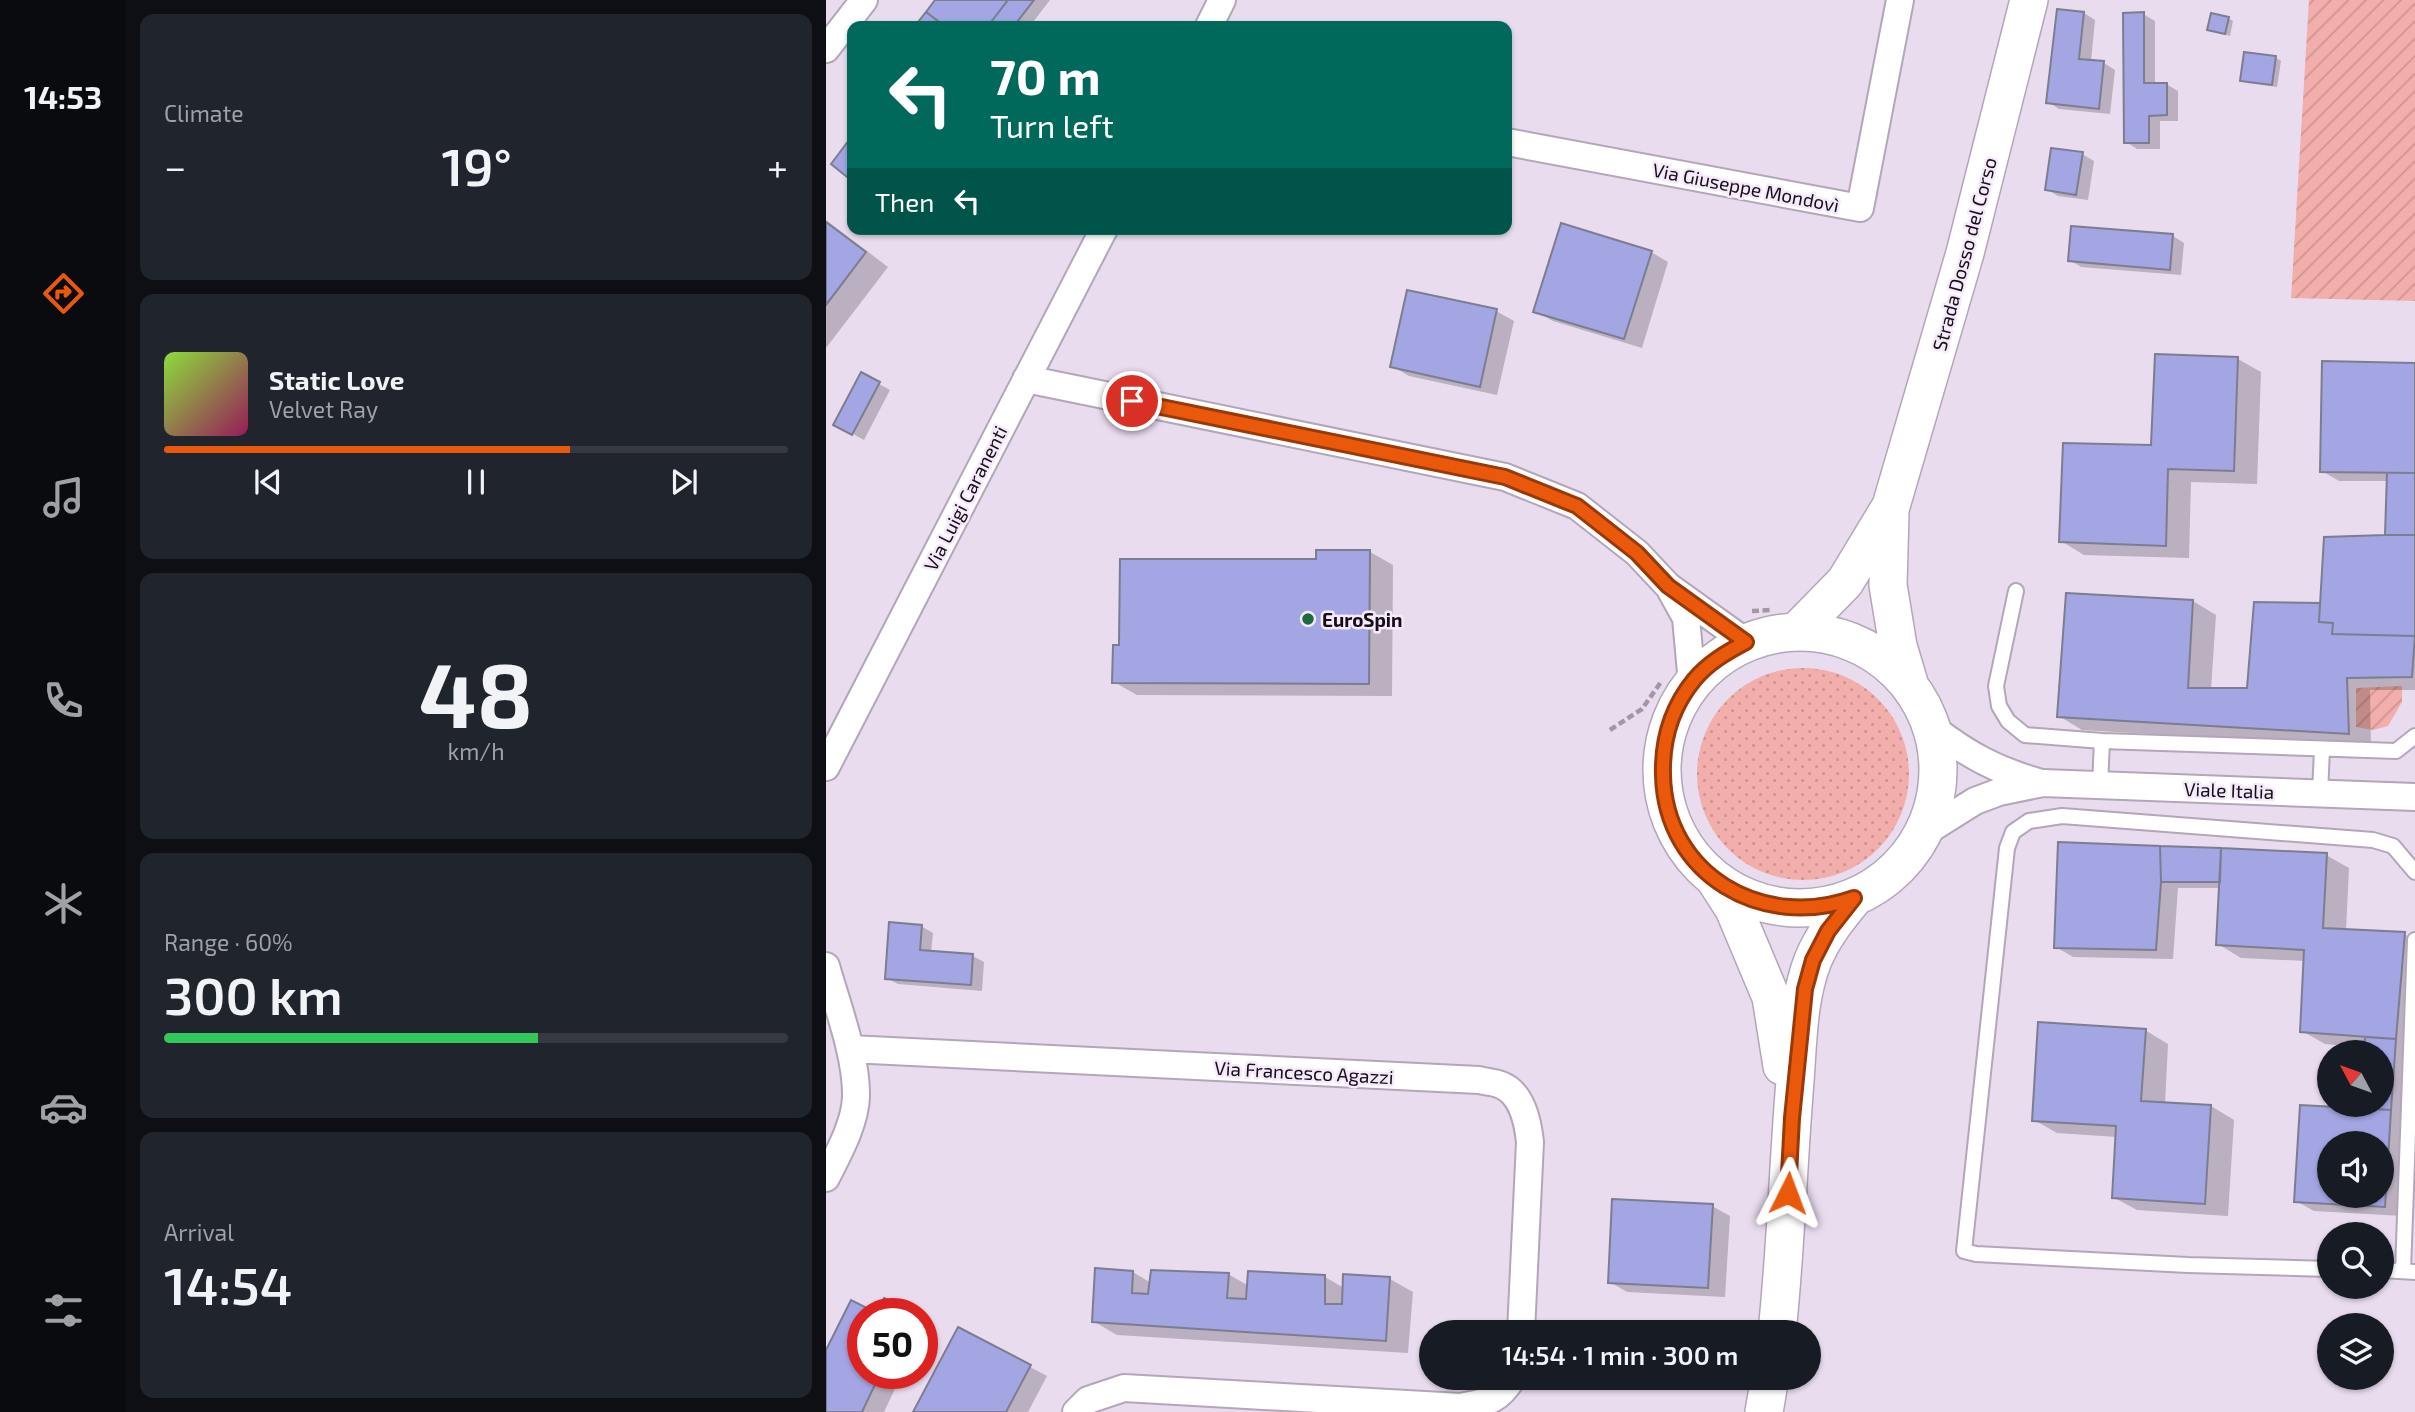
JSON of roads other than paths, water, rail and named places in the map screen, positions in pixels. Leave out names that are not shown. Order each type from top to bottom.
[{"type":"main road","name":"Strada Dosso del Corso","points":[[1909,683],[1898,646],[1888,585],[1891,506],[1968,240],[2029,0]]},
{"type":"main road","name":"Strada Dosso del Corso","points":[[1788,619],[1845,582],[1891,506]]},
{"type":"main road","points":[[1778,1320],[1792,1118],[1805,989],[1813,960],[1828,931],[1854,898],[1898,868],[1924,833],[1936,797],[1939,762],[1933,728],[1927,713],[1909,683],[1894,667],[1865,647],[1788,619],[1780,632],[1745,626],[1722,655],[1678,678],[1674,712],[1666,732],[1662,754],[1663,792],[1669,816],[1681,842],[1697,863],[1716,881],[1741,896],[1776,907],[1814,908],[1854,898]]},
{"type":"main road","points":[[1716,881],[1734,909],[1771,997],[1792,1118]]},
{"type":"main road","points":[[1764,1412],[1768,1390]]},
{"type":"street","points":[[848,21],[864,0]]},
{"type":"street","points":[[1212,21],[1222,0]]},
{"type":"street","name":"Via Giuseppe Mondovì","points":[[1512,143],[1860,208],[1900,0]]},
{"type":"street","points":[[826,49],[847,22]]},
{"type":"street","name":"Via Luigi Caranenti","points":[[826,767],[1101,235]]},
{"type":"street","points":[[1026,379],[1505,477],[1577,506],[1637,553],[1668,586],[1686,618],[1678,678]]},
{"type":"street","points":[[1668,586],[1745,626]]},
{"type":"street","name":"Viale Italia","points":[[1933,728],[1954,745],[1986,764],[2043,783]]},
{"type":"street","name":"Viale Italia","points":[[1924,833],[1975,801],[1998,792],[2043,783],[2415,797]]},
{"type":"street","points":[[826,966],[850,1049],[856,1098],[846,1139],[826,1178]]},
{"type":"street","name":"Via Francesco Agazzi","points":[[850,1049],[1479,1080],[1504,1086],[1527,1119],[1530,1142],[1522,1320]]},
{"type":"street","points":[[1076,1412],[1088,1400],[1124,1388],[1460,1407],[1482,1403],[1500,1396],[1504,1390]]},
{"type":"lane","points":[[2016,591],[1996,686],[1999,706],[2007,722],[2025,735],[2102,741],[2396,751],[2415,736]]},
{"type":"lane","points":[[2100,785],[2102,741]]},
{"type":"lane","points":[[2320,794],[2322,749]]},
{"type":"lane","points":[[2317,1269],[2188,1265],[1976,1254],[1964,1251],[2007,848],[2013,832],[2029,821],[2062,816],[2373,840],[2393,846],[2415,872]]},
{"type":"lane","points":[[2409,1271],[2415,940]]},
{"type":"place","name":"EuroSpin","points":[[1308,619]]}]
